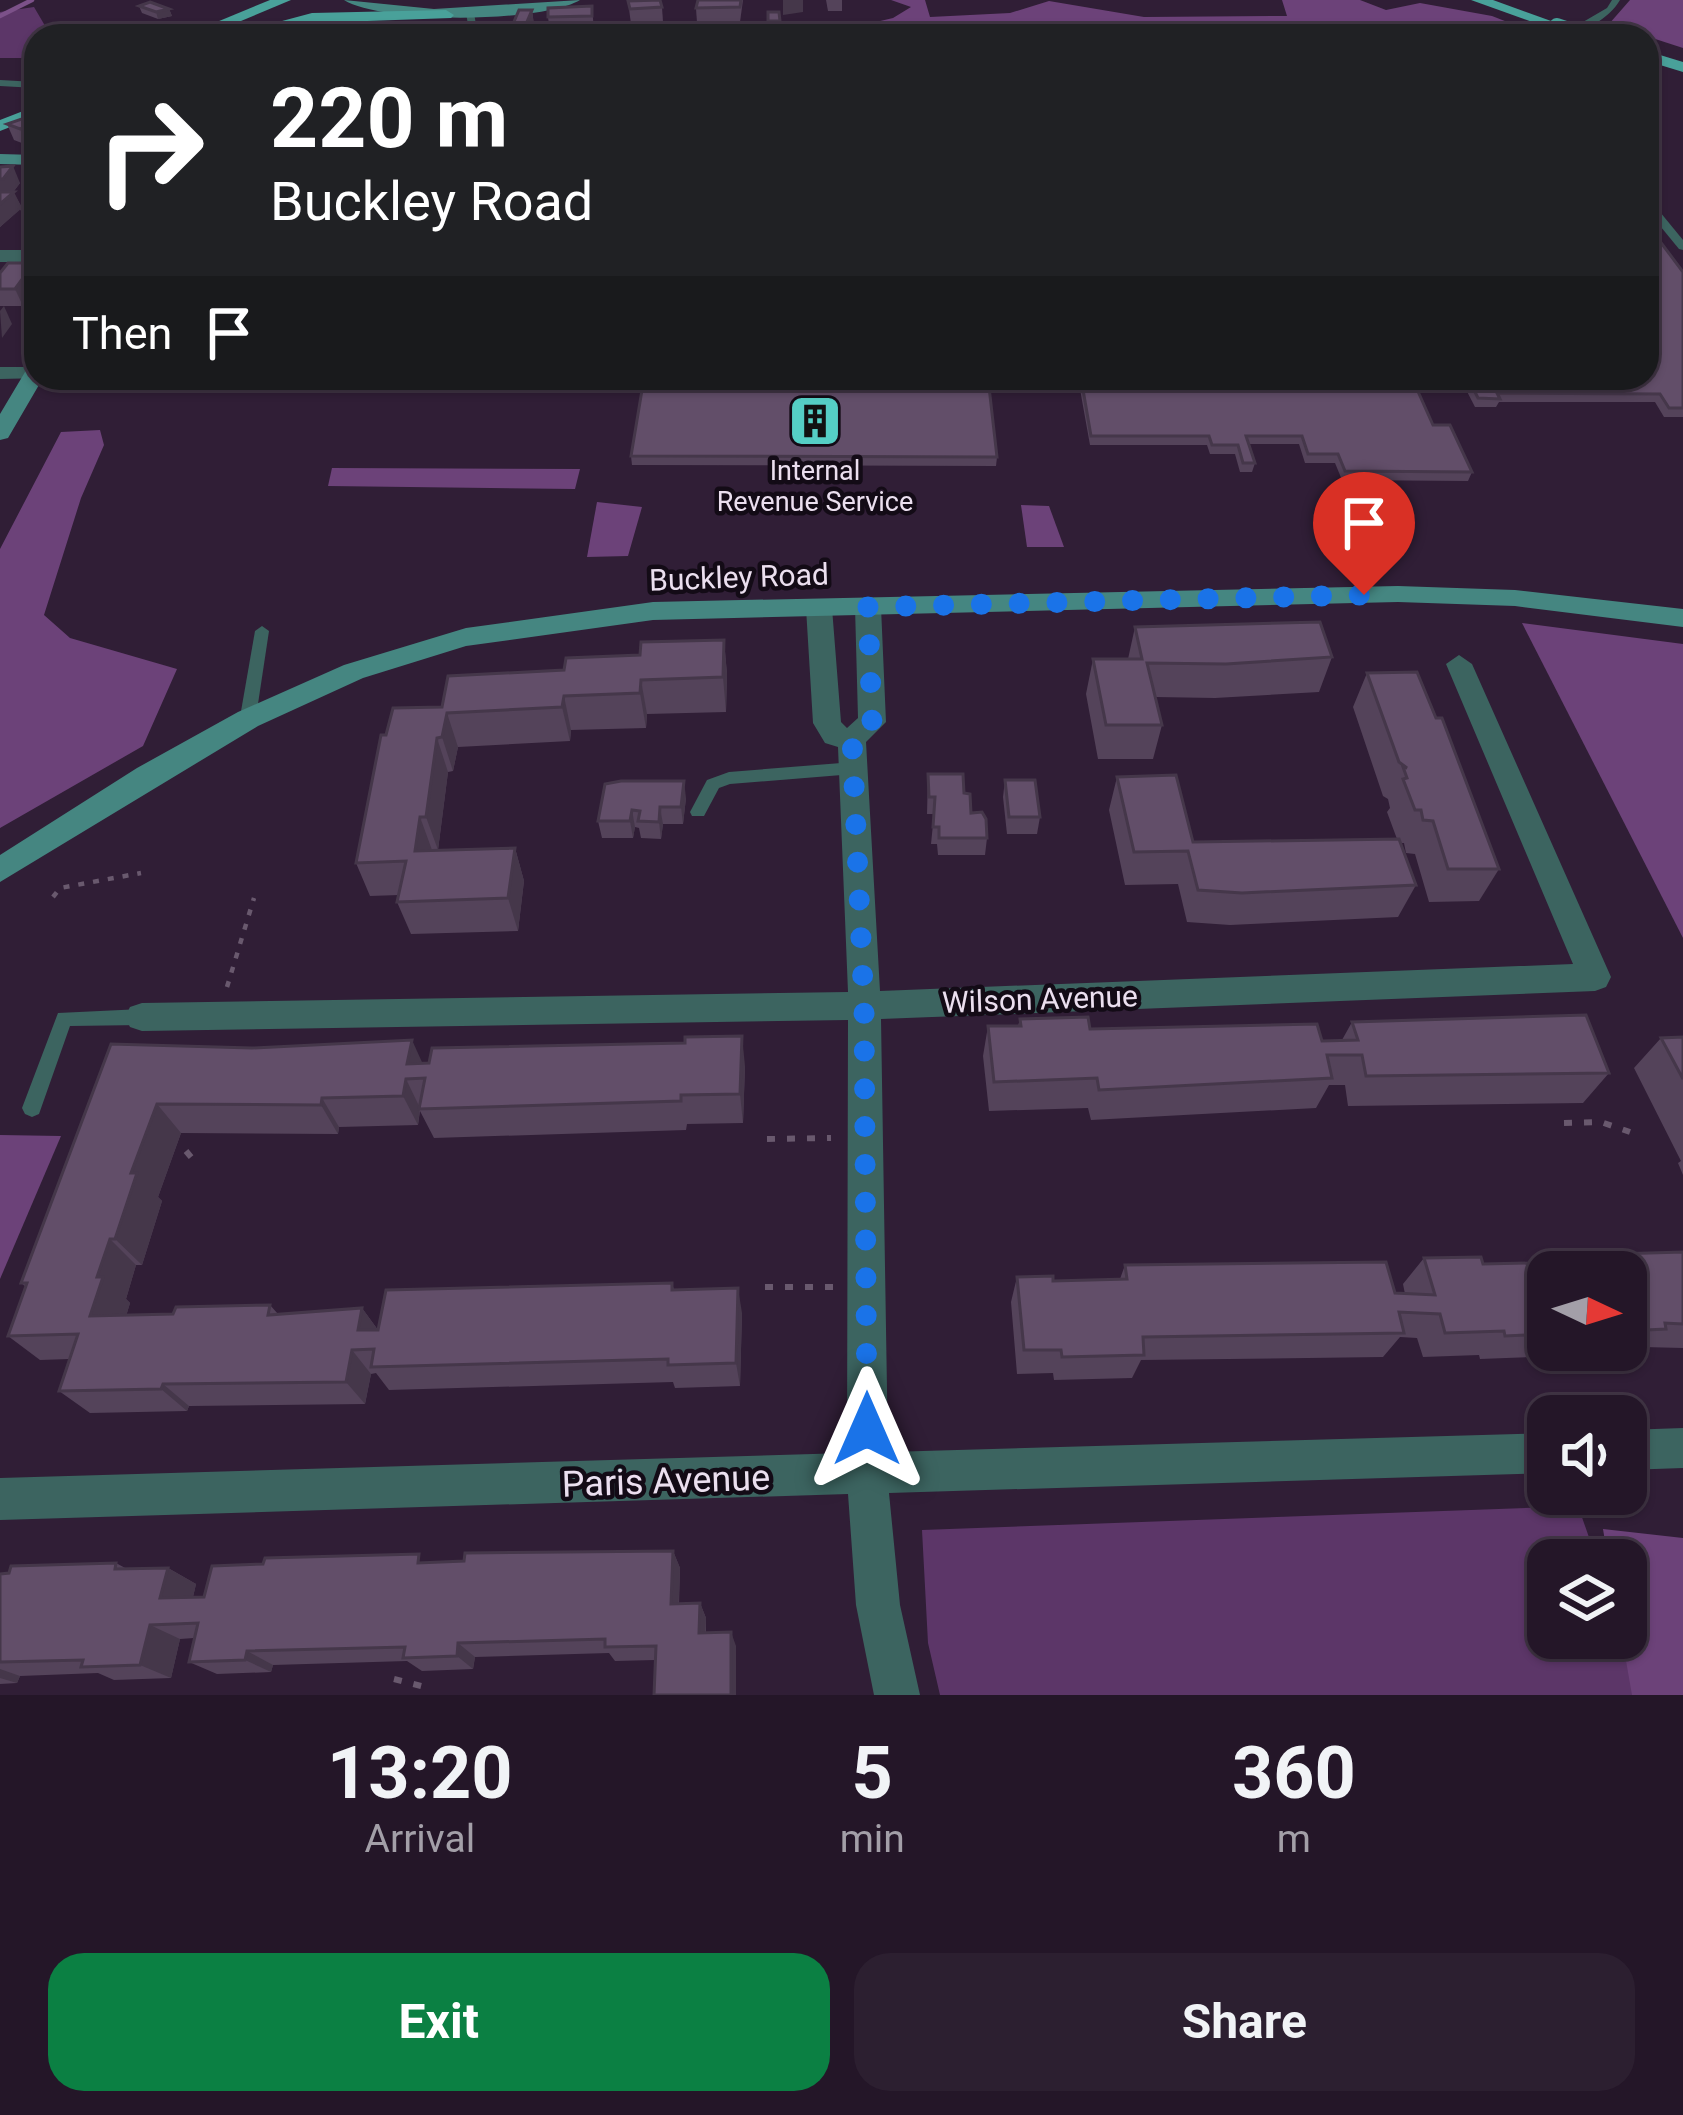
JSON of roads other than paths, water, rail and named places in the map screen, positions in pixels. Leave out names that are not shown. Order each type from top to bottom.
[{"type":"main road","points":[[222,24],[284,0]]},
{"type":"main road","points":[[259,24],[317,0]]},
{"type":"main road","points":[[1478,0],[1553,24]]},
{"type":"main road","points":[[1505,0],[1556,24]]},
{"type":"main road","points":[[285,24],[312,18],[446,15]]},
{"type":"street","points":[[351,0],[390,10],[446,15],[574,0]]},
{"type":"street","points":[[0,433],[26,390]]},
{"type":"street","name":"Buckley Road","points":[[0,869],[160,764],[248,717],[413,650],[653,611],[1436,595],[1515,598],[1683,618]]},
{"type":"street","points":[[868,607],[872,722],[853,753],[864,1006],[867,1476],[887,1662],[897,1695]]},
{"type":"street","points":[[819,608],[827,722],[853,753]]},
{"type":"street","name":"Wilson Avenue","points":[[142,1017],[864,1006],[1595,977],[1459,664]]},
{"type":"street","points":[[1647,1449],[1683,1448]]},
{"type":"street","name":"Paris Avenue","points":[[0,1499],[1527,1454]]},
{"type":"lane","points":[[1570,24],[1610,10],[1616,0]]},
{"type":"lane","points":[[470,13],[472,24]]},
{"type":"lane","points":[[1659,218],[1683,247]]},
{"type":"lane","points":[[248,717],[262,631]]},
{"type":"lane","points":[[698,812],[713,784],[853,753]]},
{"type":"lane","points":[[32,1108],[64,1018],[142,1017]]},
{"type":"waterway","points":[[0,16],[32,0]]},
{"type":"place","name":"Internal Revenue Service","points":[[815,421]]}]
